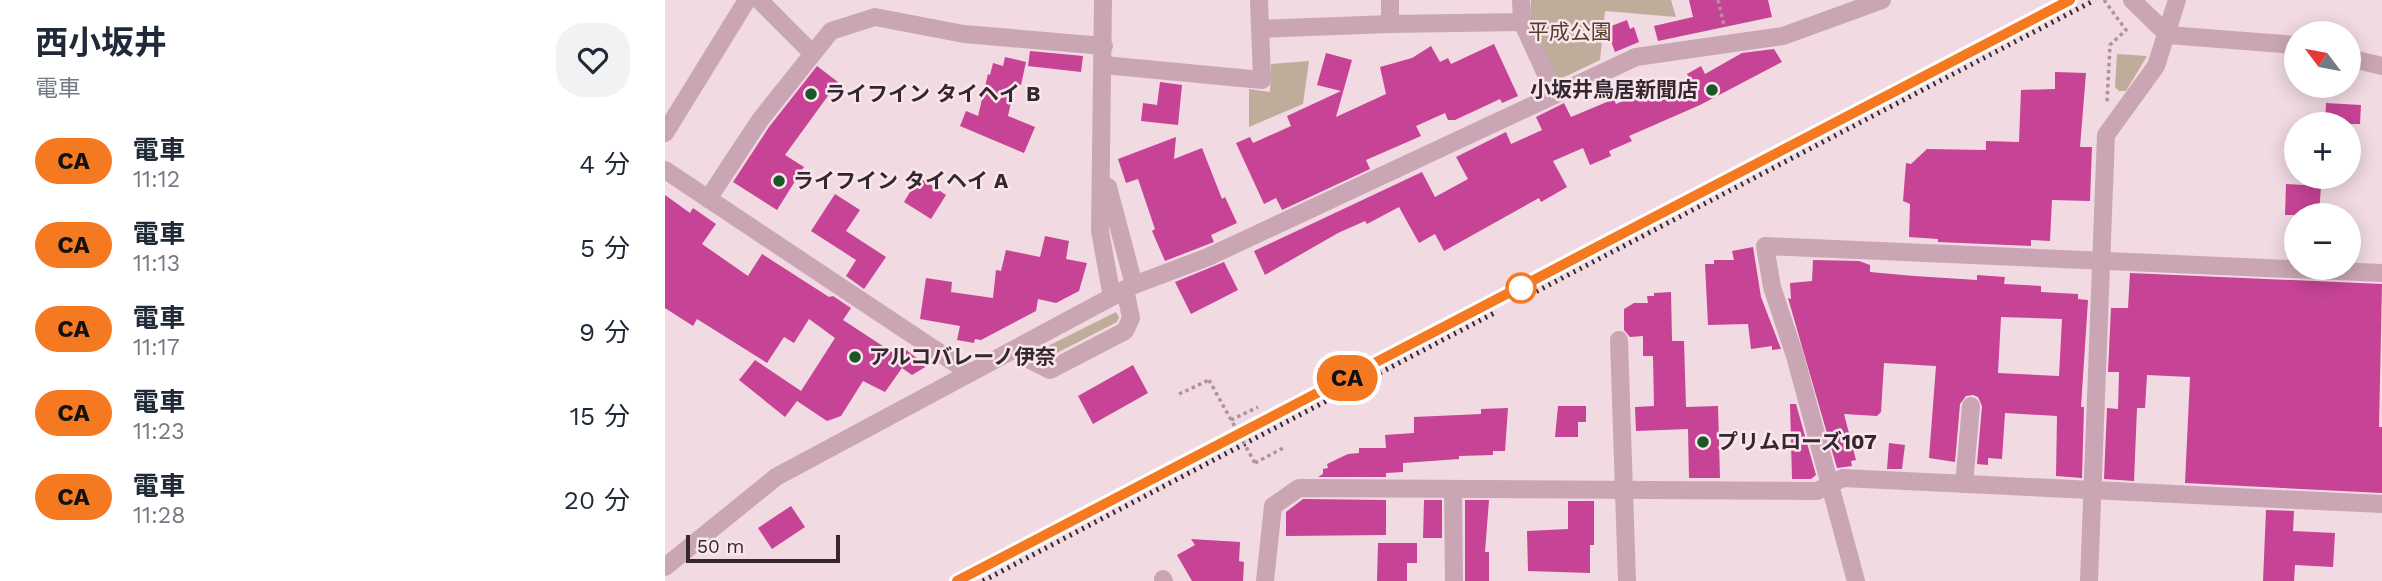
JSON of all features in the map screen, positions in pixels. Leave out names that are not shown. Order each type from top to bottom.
[{"type":"street","points":[[665,133],[747,0]]},
{"type":"street","points":[[759,0],[812,53]]},
{"type":"street","points":[[1103,0],[1104,167],[1100,231],[1124,291]]},
{"type":"street","points":[[1104,65],[1262,80],[1259,0]]},
{"type":"street","points":[[1390,0],[1390,23]]},
{"type":"street","points":[[1521,0],[1522,22],[1555,94]]},
{"type":"street","points":[[665,567],[776,477],[1124,291],[1208,257],[1636,57],[1783,36],[1882,0]]},
{"type":"street","points":[[2132,0],[2168,34],[2284,44]]},
{"type":"street","points":[[2089,581],[2106,135],[2156,66],[2177,0]]},
{"type":"street","points":[[708,199],[759,120],[831,31],[875,16],[964,34],[1104,46]]},
{"type":"street","points":[[1261,29],[1390,23],[1522,22]]},
{"type":"street","points":[[2361,61],[2382,66]]},
{"type":"street","points":[[1023,345],[1032,361],[1050,370],[1125,331],[1131,317],[1124,291],[1104,167]]},
{"type":"street","points":[[668,179],[708,199],[970,373]]},
{"type":"street","points":[[1856,581],[1795,356],[1772,287],[1765,246],[2382,273]]},
{"type":"street","points":[[1619,340],[1627,581]]},
{"type":"street","points":[[1964,484],[1971,406]]},
{"type":"street","points":[[1265,581],[1273,506],[1299,488],[1817,491],[1843,478],[2382,504]]},
{"type":"street","points":[[1453,489],[1454,581]]},
{"type":"path","points":[[1718,0],[1728,44]]},
{"type":"path","points":[[2104,0],[2126,30],[2110,45],[2106,135]]},
{"type":"path","points":[[1179,394],[1209,380],[1255,463],[1285,447]]},
{"type":"path","points":[[1231,420],[1258,407]]},
{"type":"green space","name":"平成公園","points":[[1531,0],[1671,0],[1676,17],[1605,11],[1600,60],[1558,80],[1530,22]]},
{"type":"green space","points":[[2117,54],[2147,56],[2126,91],[2119,91],[2115,87]]},
{"type":"green space","points":[[1309,61],[1303,104],[1249,127],[1249,89],[1270,92],[1271,64]]},
{"type":"green space","points":[[1116,312],[1119,317],[1117,322],[1051,356],[1044,354],[1046,347]]},
{"type":"building","points":[[1689,0],[1768,0],[1772,17],[1658,41],[1654,26],[1693,17]]},
{"type":"building","points":[[1627,20],[1630,29],[1634,27],[1639,42],[1615,52],[1606,28]]},
{"type":"building","points":[[1494,44],[1518,96],[1502,103],[1500,99],[1455,120],[1448,120],[1445,113],[1416,126],[1421,136],[1366,160],[1370,169],[1282,210],[1276,198],[1264,204],[1236,143],[1250,137],[1253,143],[1291,126],[1287,116],[1341,91],[1317,85],[1326,53],[1352,60],[1336,117],[1386,94],[1380,67],[1412,58],[1431,46],[1440,62],[1448,58],[1451,64]]},
{"type":"building","points":[[1774,49],[1782,62],[1700,105],[1629,136],[1632,141],[1609,151],[1611,156],[1590,165],[1583,148],[1553,161],[1567,187],[1541,202],[1539,198],[1444,251],[1435,234],[1419,243],[1399,207],[1367,224],[1365,221],[1338,233],[1265,275],[1254,251],[1422,172],[1435,197],[1468,179],[1456,157],[1506,132],[1511,144],[1542,130],[1536,117],[1564,103],[1571,117],[1614,99],[1616,104],[1643,92],[1646,98],[1690,79],[1687,74],[1701,66],[1705,74],[1742,53]]},
{"type":"building","points":[[1030,51],[1083,56],[1081,72],[1028,66]]},
{"type":"building","points":[[1005,57],[1026,62],[1021,85],[1015,84],[1008,116],[1035,127],[1024,153],[960,126],[966,111],[978,116],[993,63],[1003,66]]},
{"type":"building","points":[[817,66],[838,82],[785,155],[804,167],[777,210],[733,182],[769,127]]},
{"type":"building","points":[[2055,72],[2086,73],[2080,147],[2092,147],[2090,201],[2052,200],[2050,241],[2031,240],[2031,246],[1938,242],[1938,239],[1909,237],[1910,204],[1903,201],[1906,163],[1911,164],[1927,149],[1986,150],[1986,141],[2019,142],[2021,90],[2055,89]]},
{"type":"building","points":[[1160,82],[1182,85],[1178,125],[1141,121],[1143,103],[1157,105]]},
{"type":"building","points":[[2326,103],[2361,105],[2361,112],[2326,112]]},
{"type":"building","points":[[1176,137],[1174,159],[1202,148],[1222,199],[1225,197],[1237,223],[1211,235],[1214,242],[1165,261],[1152,231],[1155,229],[1138,179],[1126,183],[1118,159]]},
{"type":"building","points":[[919,177],[946,195],[931,219],[904,202]]},
{"type":"building","points":[[2286,189],[2321,189],[2320,203],[2285,203]]},
{"type":"building","points":[[835,194],[860,210],[846,231],[886,257],[864,289],[846,276],[856,260],[811,231]]},
{"type":"building","points":[[665,195],[690,213],[693,208],[716,224],[702,244],[748,276],[762,254],[851,308],[843,320],[895,354],[901,346],[927,366],[912,375],[902,368],[885,392],[863,381],[841,416],[827,421],[797,401],[785,417],[739,380],[755,360],[801,391],[835,338],[809,319],[794,343],[784,337],[767,363],[697,319],[693,326],[665,308]]},
{"type":"building","points":[[1045,236],[1069,241],[1066,259],[1087,263],[1079,291],[1056,303],[1038,299],[1036,311],[981,340],[975,339],[974,343],[957,340],[960,326],[920,319],[926,278],[952,282],[951,292],[993,298],[996,270],[1001,271],[1006,250],[1040,257]]},
{"type":"building","points":[[1753,247],[1761,297],[1781,349],[1772,350],[1772,346],[1751,349],[1748,324],[1708,325],[1705,264],[1714,264],[1714,260],[1734,260],[1732,251]]},
{"type":"building","points":[[1813,260],[1859,261],[1870,265],[1870,272],[1977,280],[1977,275],[2005,277],[2004,284],[2041,286],[2041,292],[2078,294],[2078,299],[2088,300],[2081,407],[2084,407],[2082,478],[2056,476],[2057,416],[2005,413],[2002,459],[1988,458],[1988,465],[1977,464],[1982,406],[1978,397],[1973,395],[1966,396],[1960,404],[1955,462],[1929,458],[1936,366],[1884,363],[1881,412],[1877,416],[1844,414],[1856,460],[1851,461],[1852,466],[1837,468],[1788,298],[1791,299],[1790,283],[1812,281]],"holes":[[[2001,317],[2062,319],[2059,376],[1998,373]]]},
{"type":"building","points":[[1224,262],[1238,290],[1191,314],[1175,282]]},
{"type":"building","points":[[2130,273],[2382,284],[2379,427],[2382,427],[2382,493],[2185,483],[2190,377],[2147,375],[2145,408],[2137,408],[2134,481],[2104,479],[2107,408],[2118,409],[2119,372],[2108,372],[2111,308],[2128,308]]},
{"type":"building","points":[[1671,292],[1672,341],[1684,341],[1686,407],[1718,406],[1720,478],[1689,478],[1688,429],[1636,431],[1635,407],[1654,406],[1653,356],[1643,356],[1643,336],[1630,337],[1624,330],[1624,309],[1634,303],[1648,303],[1647,296],[1654,296],[1654,293]]},
{"type":"building","points":[[1133,365],[1148,393],[1093,424],[1078,396]]},
{"type":"building","points":[[1790,404],[1796,404],[1816,475],[1811,479],[1792,479]]},
{"type":"building","points":[[1558,406],[1586,406],[1586,422],[1578,422],[1578,437],[1555,437]]},
{"type":"building","points":[[1508,408],[1505,451],[1493,451],[1493,455],[1459,456],[1459,459],[1403,463],[1403,472],[1386,473],[1386,477],[1318,477],[1323,474],[1323,469],[1328,468],[1327,464],[1348,454],[1359,453],[1359,448],[1386,448],[1385,435],[1414,433],[1414,417],[1481,414],[1481,409]]},
{"type":"building","points":[[1889,443],[1905,445],[1902,469],[1887,469]]},
{"type":"building","points":[[1303,499],[1386,500],[1386,535],[1286,536],[1286,512]]},
{"type":"building","points":[[1424,500],[1442,500],[1442,538],[1423,538]]},
{"type":"building","points":[[1465,500],[1489,500],[1485,552],[1489,552],[1489,581],[1465,581]]},
{"type":"building","points":[[1568,501],[1594,501],[1594,545],[1590,545],[1590,573],[1528,571],[1527,531],[1568,529]]},
{"type":"building","points":[[791,506],[805,527],[772,549],[758,528]]},
{"type":"building","points":[[2266,510],[2294,511],[2293,531],[2335,533],[2333,567],[2295,565],[2294,581],[2263,581]]},
{"type":"building","points":[[1191,539],[1240,542],[1239,561],[1244,562],[1243,581],[1192,581],[1177,555],[1195,545]]},
{"type":"building","points":[[1378,543],[1417,543],[1417,563],[1407,563],[1407,581],[1377,581]]},
{"type":"railway","points":[[957,581],[2070,0]]},
{"type":"railway","points":[[1524,298],[2095,0]]},
{"type":"railway","points":[[983,581],[1496,312]]},
{"type":"train","name":"CA","points":[[957,581],[2070,0]]},
{"type":"place","name":"小坂井鳥居新聞店","points":[[1712,90]]},
{"type":"place","name":"ライフイン タイヘイ B","points":[[811,94]]},
{"type":"place","name":"ライフイン タイヘイ A","points":[[779,181]]},
{"type":"place","name":"アルコバレーノ伊奈","points":[[855,357]]},
{"type":"place","name":"プリムローズ107","points":[[1703,442]]}]
